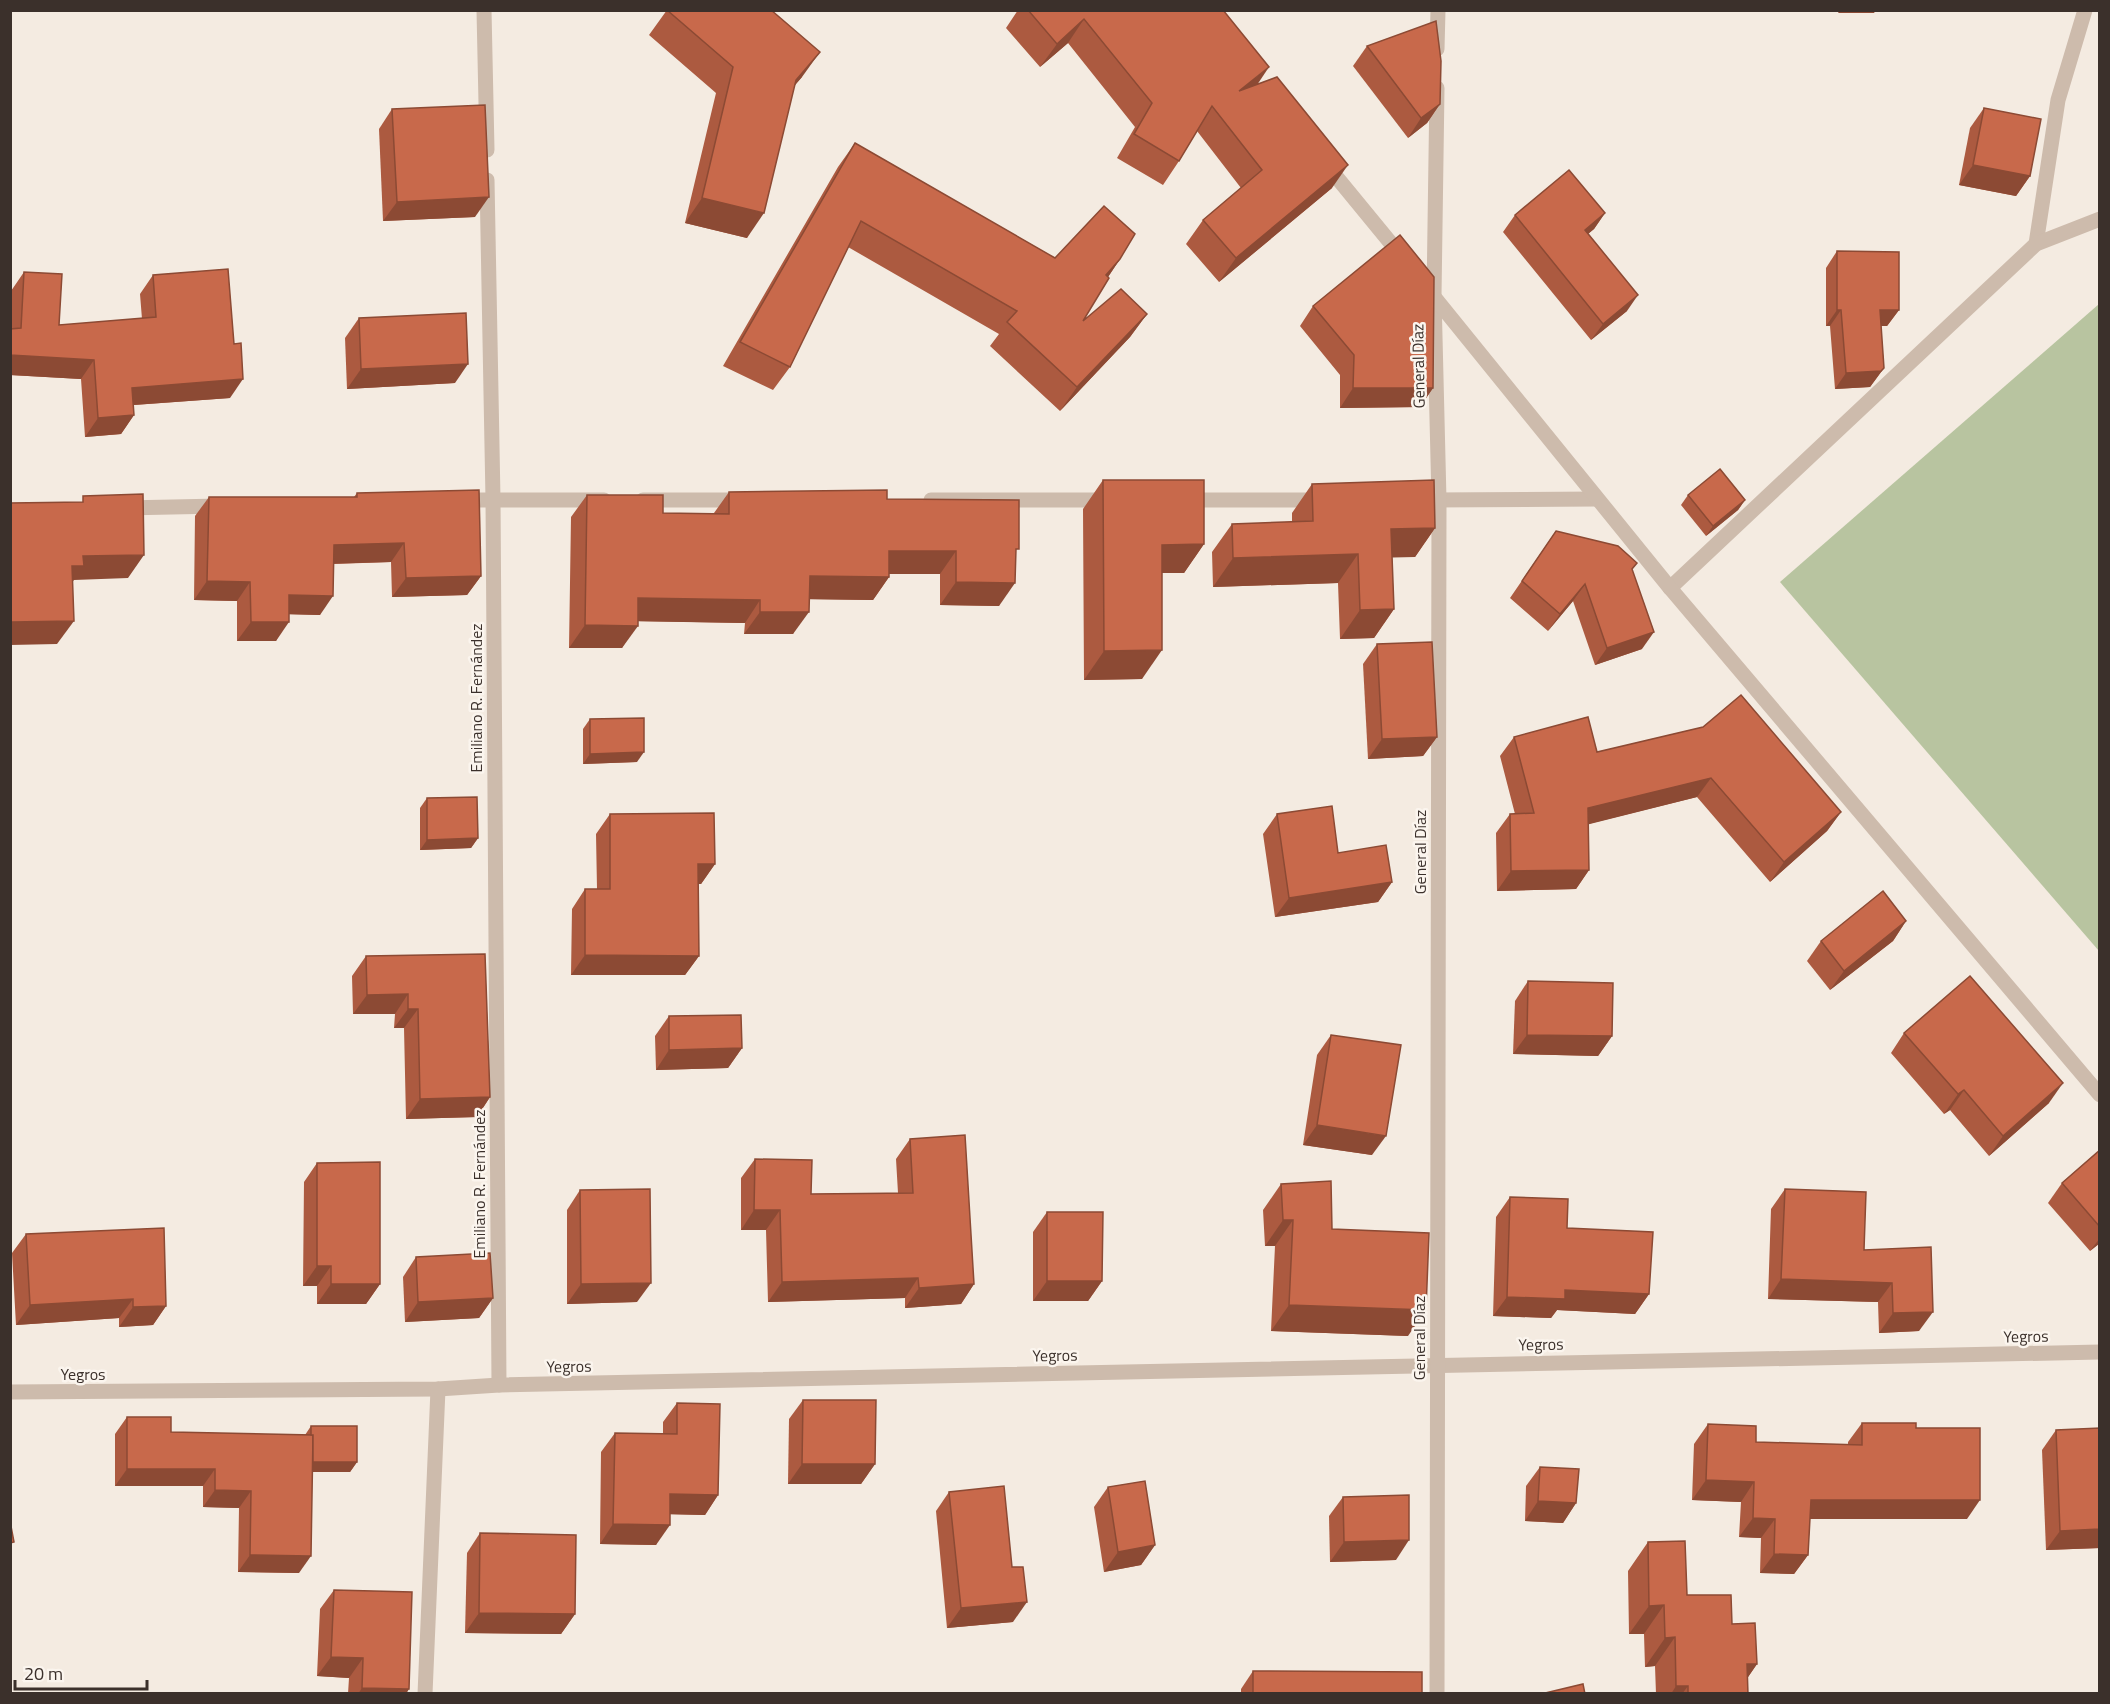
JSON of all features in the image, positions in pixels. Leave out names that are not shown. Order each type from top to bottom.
[{"type":"street","name":"Emiliano R. Fernández","points":[[484,10],[493,500],[499,1386]]},
{"type":"street","name":"General Díaz","points":[[1437,1694],[1439,500],[1434,296],[1438,10]]},
{"type":"street","points":[[2036,244],[2058,100],[2085,10]]},
{"type":"street","points":[[1313,149],[1670,588],[2100,1095]]},
{"type":"street","points":[[1670,588],[2036,244],[2100,219]]},
{"type":"street","points":[[1415,500],[1597,499]]},
{"type":"street","points":[[446,501],[756,500]]},
{"type":"street","points":[[912,500],[1128,500]]},
{"type":"street","points":[[1164,500],[1332,500]]},
{"type":"street","points":[[105,508],[234,506]]},
{"type":"street","name":"Yegros","points":[[10,1392],[438,1389],[1437,1364],[2100,1352]]},
{"type":"street","points":[[425,1694],[438,1389]]},
{"type":"green space","points":[[2099,304],[2099,951],[1780,582]]},
{"type":"building","points":[[667,10],[771,10],[820,52],[796,80],[764,213],[702,198],[733,67]]},
{"type":"building","points":[[1028,10],[1223,10],[1269,67],[1239,91],[1277,77],[1348,165],[1236,258],[1203,220],[1262,170],[1212,106],[1179,161],[1134,134],[1152,103],[1084,19],[1057,44]]},
{"type":"building","points":[[1436,21],[1441,61],[1440,104],[1421,118],[1367,46]]},
{"type":"building","points":[[485,105],[489,197],[397,202],[392,109]]},
{"type":"building","points":[[1984,108],[2041,119],[2030,176],[1973,165]]},
{"type":"building","points":[[855,143],[1055,258],[1104,206],[1135,234],[1120,259],[1106,275],[1109,278],[1083,321],[1121,289],[1147,314],[1077,387],[1007,322],[1017,311],[861,221],[790,367],[740,342]]},
{"type":"building","points":[[1569,170],[1605,213],[1585,230],[1638,295],[1603,324],[1515,215]]},
{"type":"building","points":[[1400,235],[1434,277],[1433,388],[1353,388],[1354,355],[1313,306]]},
{"type":"building","points":[[1837,251],[1899,252],[1899,310],[1880,310],[1884,368],[1881,371],[1846,373],[1841,310],[1837,310]]},
{"type":"building","points":[[228,269],[234,344],[241,343],[243,379],[132,388],[134,415],[98,418],[94,360],[10,355],[10,329],[21,328],[24,272],[62,274],[59,325],[156,317],[153,275]]},
{"type":"building","points":[[466,313],[468,364],[361,369],[359,318]]},
{"type":"building","points":[[1720,469],[1745,500],[1713,526],[1688,495]]},
{"type":"building","points":[[1103,480],[1204,480],[1204,544],[1162,545],[1162,650],[1104,651]]},
{"type":"building","points":[[1434,480],[1435,528],[1391,529],[1394,609],[1360,610],[1358,554],[1233,558],[1232,524],[1313,521],[1312,484]]},
{"type":"building","points":[[479,490],[481,576],[406,578],[404,543],[334,545],[333,596],[289,595],[289,622],[251,622],[250,582],[207,581],[209,497],[357,497],[357,493]]},
{"type":"building","points":[[887,490],[887,499],[1019,500],[1019,549],[1016,549],[1015,583],[956,582],[956,551],[889,551],[889,577],[810,576],[809,612],[760,612],[760,600],[638,598],[638,626],[585,625],[587,495],[663,495],[663,513],[729,514],[729,492]]},
{"type":"building","points":[[143,494],[144,555],[83,556],[84,566],[72,566],[74,621],[10,622],[10,503],[83,502],[83,496]]},
{"type":"building","points":[[1556,531],[1618,546],[1637,563],[1632,569],[1654,632],[1607,648],[1585,584],[1560,614],[1522,581]]},
{"type":"building","points":[[1432,642],[1437,737],[1382,739],[1377,644]]},
{"type":"building","points":[[1741,695],[1841,812],[1784,862],[1711,778],[1588,808],[1589,870],[1511,871],[1510,814],[1534,813],[1514,737],[1588,717],[1597,752],[1703,727]]},
{"type":"building","points":[[644,718],[644,752],[590,754],[590,719]]},
{"type":"building","points":[[477,797],[478,838],[427,840],[427,798]]},
{"type":"building","points":[[1332,806],[1338,853],[1386,845],[1392,882],[1289,898],[1277,814]]},
{"type":"building","points":[[714,813],[715,864],[698,864],[699,956],[585,955],[585,889],[610,889],[610,814]]},
{"type":"building","points":[[1883,891],[1906,921],[1844,971],[1821,941]]},
{"type":"building","points":[[485,954],[490,1097],[420,1099],[418,1009],[408,1009],[408,994],[367,995],[366,956]]},
{"type":"building","points":[[1970,976],[2063,1083],[2003,1136],[1964,1090],[1958,1094],[1904,1033]]},
{"type":"building","points":[[1528,981],[1613,983],[1612,1036],[1527,1035]]},
{"type":"building","points":[[741,1015],[742,1048],[669,1050],[669,1016]]},
{"type":"building","points":[[1331,1035],[1401,1045],[1386,1136],[1317,1125]]},
{"type":"building","points":[[965,1135],[974,1284],[919,1288],[918,1278],[782,1282],[780,1210],[754,1210],[755,1159],[812,1160],[811,1194],[913,1193],[910,1139]]},
{"type":"building","points":[[2100,1150],[2100,1227],[2062,1183]]},
{"type":"building","points":[[380,1162],[380,1284],[331,1284],[331,1266],[317,1266],[317,1163]]},
{"type":"building","points":[[1331,1181],[1332,1229],[1429,1233],[1426,1310],[1289,1305],[1293,1220],[1283,1220],[1281,1184]]},
{"type":"building","points":[[650,1189],[651,1283],[581,1284],[580,1190]]},
{"type":"building","points":[[1785,1189],[1866,1192],[1864,1250],[1931,1247],[1933,1312],[1893,1313],[1892,1283],[1781,1279]]},
{"type":"building","points":[[1510,1197],[1568,1199],[1567,1228],[1653,1232],[1649,1294],[1565,1290],[1565,1299],[1507,1297]]},
{"type":"building","points":[[1047,1212],[1103,1212],[1102,1281],[1047,1281]]},
{"type":"building","points":[[164,1228],[166,1306],[133,1307],[133,1299],[30,1305],[26,1234]]},
{"type":"building","points":[[490,1253],[493,1298],[418,1302],[416,1257]]},
{"type":"building","points":[[803,1400],[876,1400],[875,1464],[802,1464]]},
{"type":"building","points":[[677,1403],[720,1404],[718,1495],[670,1494],[670,1525],[613,1524],[615,1433],[677,1434]]},
{"type":"building","points":[[127,1417],[171,1417],[171,1432],[313,1435],[311,1556],[250,1555],[251,1491],[215,1490],[215,1469],[127,1469]]},
{"type":"building","points":[[1862,1423],[1916,1423],[1916,1428],[1980,1428],[1980,1500],[1811,1500],[1808,1555],[1774,1554],[1775,1519],[1753,1518],[1754,1482],[1706,1480],[1708,1424],[1756,1426],[1756,1442],[1862,1445]]},
{"type":"building","points":[[311,1426],[357,1426],[357,1462],[313,1462]]},
{"type":"building","points":[[2100,1428],[2100,1529],[2060,1531],[2056,1430]]},
{"type":"building","points":[[1540,1467],[1579,1469],[1576,1503],[1538,1501]]},
{"type":"building","points":[[1145,1481],[1155,1545],[1118,1552],[1108,1487]]},
{"type":"building","points":[[1004,1486],[1012,1567],[1023,1567],[1027,1602],[961,1608],[949,1492]]},
{"type":"building","points":[[1409,1495],[1409,1540],[1344,1542],[1343,1497]]},
{"type":"building","points":[[10,1521],[14,1542],[10,1543]]},
{"type":"building","points":[[480,1533],[576,1535],[575,1614],[479,1613]]},
{"type":"building","points":[[1685,1541],[1687,1595],[1731,1595],[1732,1624],[1755,1623],[1757,1664],[1747,1664],[1748,1694],[1688,1694],[1688,1686],[1676,1686],[1675,1637],[1665,1638],[1664,1605],[1649,1606],[1648,1542]]},
{"type":"building","points":[[334,1590],[412,1592],[409,1689],[362,1688],[363,1658],[331,1657]]},
{"type":"building","points":[[1253,1671],[1422,1672],[1422,1694],[1253,1694]]},
{"type":"building","points":[[1583,1684],[1585,1694],[1541,1694]]}]
